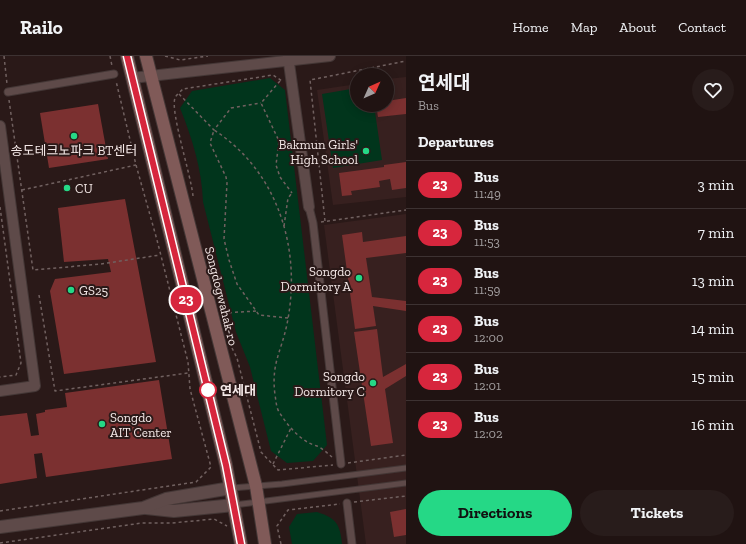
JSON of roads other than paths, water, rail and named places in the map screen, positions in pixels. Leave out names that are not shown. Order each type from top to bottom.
[{"type":"main road","points":[[127,56],[234,505],[241,544]]},
{"type":"main road","name":"Songdogwahak-ro","points":[[146,56],[256,486],[265,544]]},
{"type":"street","points":[[132,78],[288,59],[330,56]]},
{"type":"street","points":[[288,59],[309,207],[313,223],[341,464]]},
{"type":"street","points":[[8,92],[114,74]]},
{"type":"street","points":[[0,126],[34,386],[0,391]]},
{"type":"street","points":[[143,508],[166,499],[230,488]]},
{"type":"street","points":[[347,503],[352,544]]},
{"type":"street","points":[[0,527],[143,508],[174,511],[234,505]]},
{"type":"lane","points":[[230,488],[406,468]]},
{"type":"lane","points":[[234,505],[406,483]]},
{"type":"place","name":"송도테크노파크 BT센터","points":[[74,136]]},
{"type":"place","name":"Bakmun Girls' High School","points":[[366,151]]},
{"type":"place","name":"CU","points":[[67,188]]},
{"type":"place","name":"Songdo Dormitory A","points":[[359,278]]},
{"type":"place","name":"GS25","points":[[71,290]]},
{"type":"place","name":"Songdo Dormitory C","points":[[373,383]]},
{"type":"place","name":"연세대","points":[[208,390]]},
{"type":"place","name":"Songdo AIT Center","points":[[102,424]]}]
